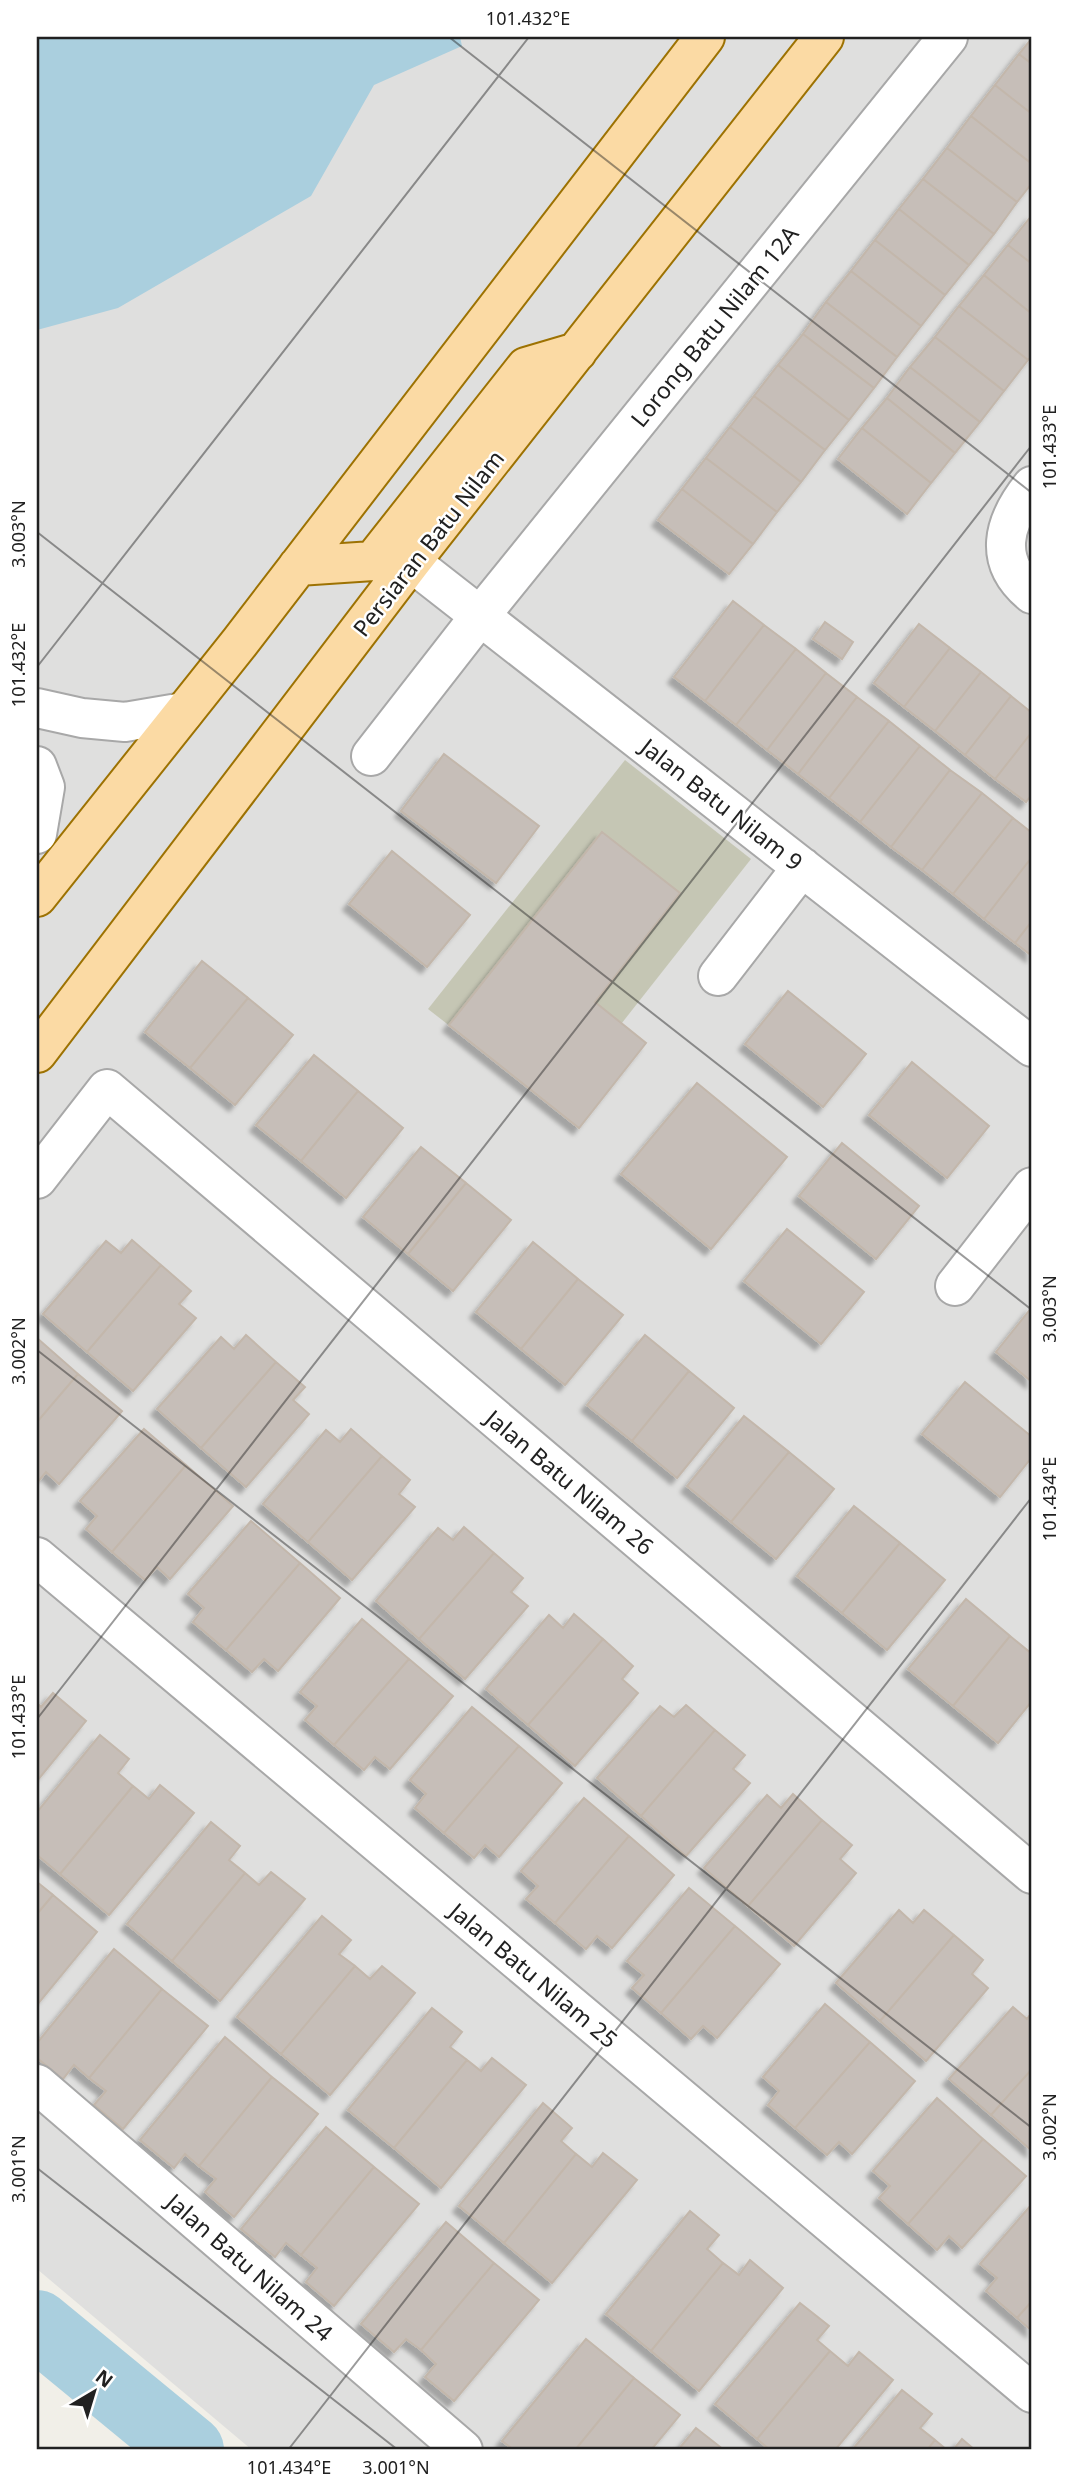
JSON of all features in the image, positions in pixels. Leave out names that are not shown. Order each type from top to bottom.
[{"type":"main road","points":[[37,897],[298,566],[705,37]]},
{"type":"main road","name":"Persiaran Batu Nilam","points":[[37,1053],[411,562],[824,37]]},
{"type":"main road","points":[[298,566],[373,561],[526,367],[577,352]]},
{"type":"street","name":"Lorong Batu Nilam 12A","points":[[371,756],[480,616],[948,37]]},
{"type":"street","points":[[1032,486],[1013,510],[1004,545],[1016,580],[1032,594]]},
{"type":"street","name":"Jalan Batu Nilam 9","points":[[411,562],[1032,1047]]},
{"type":"street","points":[[37,708],[82,718],[125,722],[184,712]]},
{"type":"street","points":[[37,727],[38,767],[45,787],[37,834]]},
{"type":"street","points":[[718,976],[802,867]]},
{"type":"street","name":"Jalan Batu Nilam 26","points":[[37,1180],[107,1089],[1032,1874]]},
{"type":"street","points":[[955,1286],[1032,1187]]},
{"type":"street","name":"Jalan Batu Nilam 25","points":[[37,1557],[1032,2393]]},
{"type":"street","name":"Jalan Batu Nilam 24","points":[[37,2084],[463,2450]]},
{"type":"shaded area","points":[[37,37],[1032,37],[1032,2450],[252,2450],[37,2269]]},
{"type":"shaded area","points":[[625,760],[751,859],[555,1108],[428,1009]]},
{"type":"water","points":[[37,37],[460,37],[462,46],[374,85],[311,196],[118,308],[37,330]]},
{"type":"building","points":[[1032,38],[1032,64],[1019,54]]},
{"type":"building","points":[[1019,54],[1032,64],[1032,114],[995,85]]},
{"type":"building","points":[[995,85],[1032,114],[1032,164],[971,116]]},
{"type":"building","points":[[971,116],[1032,164],[1032,183],[1017,202],[947,148]]},
{"type":"building","points":[[947,148],[1017,202],[994,234],[923,179]]},
{"type":"building","points":[[923,179],[994,234],[969,265],[899,209]]},
{"type":"building","points":[[899,209],[969,265],[945,295],[875,240]]},
{"type":"building","points":[[1032,215],[1032,264],[1008,245]]},
{"type":"building","points":[[875,240],[945,295],[921,326],[851,271]]},
{"type":"building","points":[[1008,245],[1032,264],[1032,314],[984,275]]},
{"type":"building","points":[[851,271],[921,326],[897,357],[826,302]]},
{"type":"building","points":[[984,275],[1032,314],[1032,356],[1028,360],[959,306]]},
{"type":"building","points":[[826,302],[897,357],[874,388],[803,334]]},
{"type":"building","points":[[959,306],[1028,360],[1004,391],[935,337]]},
{"type":"building","points":[[803,334],[874,388],[849,420],[778,365]]},
{"type":"building","points":[[935,337],[1004,391],[980,422],[910,367]]},
{"type":"building","points":[[778,365],[849,420],[825,450],[754,396]]},
{"type":"building","points":[[910,367],[980,422],[955,453],[887,398]]},
{"type":"building","points":[[754,396],[825,450],[801,482],[730,427]]},
{"type":"building","points":[[887,398],[955,453],[931,483],[862,428]]},
{"type":"building","points":[[730,427],[801,482],[777,512],[706,458]]},
{"type":"building","points":[[862,428],[931,483],[907,514],[838,459]]},
{"type":"building","points":[[706,458],[777,512],[753,544],[682,489]]},
{"type":"building","points":[[682,489],[753,544],[729,574],[658,520]]},
{"type":"building","points":[[733,601],[764,625],[705,701],[674,677]]},
{"type":"building","points":[[825,622],[853,642],[842,659],[813,639]]},
{"type":"building","points":[[919,624],[950,648],[904,707],[874,683]]},
{"type":"building","points":[[764,625],[796,649],[736,725],[705,701]]},
{"type":"building","points":[[950,648],[981,672],[935,731],[904,707]]},
{"type":"building","points":[[796,649],[826,673],[767,750],[736,725]]},
{"type":"building","points":[[981,672],[1011,696],[965,755],[935,731]]},
{"type":"building","points":[[826,673],[857,697],[798,774],[767,750]]},
{"type":"building","points":[[1011,696],[1032,713],[1032,732],[995,779],[965,755]]},
{"type":"building","points":[[857,697],[889,721],[829,798],[798,774]]},
{"type":"building","points":[[889,721],[920,746],[860,822],[829,798]]},
{"type":"building","points":[[1032,732],[1032,794],[1026,802],[995,779]]},
{"type":"building","points":[[920,746],[950,770],[891,847],[860,822]]},
{"type":"building","points":[[444,754],[539,826],[496,883],[401,811]]},
{"type":"building","points":[[950,770],[982,793],[922,870],[891,847]]},
{"type":"building","points":[[982,793],[1013,818],[953,894],[922,870]]},
{"type":"building","points":[[1013,818],[1032,833],[1032,857],[984,919],[953,894]]},
{"type":"building","points":[[602,832],[680,893],[595,1002],[646,1043],[579,1128],[449,1025]]},
{"type":"building","points":[[392,851],[470,915],[427,967],[349,904]]},
{"type":"building","points":[[1032,857],[1032,921],[1015,943],[984,919]]},
{"type":"building","points":[[1032,921],[1032,956],[1015,943]]},
{"type":"building","points":[[202,961],[248,998],[190,1068],[145,1032]]},
{"type":"building","points":[[788,991],[866,1054],[823,1107],[745,1044]]},
{"type":"building","points":[[248,998],[293,1035],[235,1105],[190,1068]]},
{"type":"building","points":[[314,1055],[358,1091],[301,1161],[256,1125]]},
{"type":"building","points":[[912,1062],[989,1126],[947,1178],[869,1115]]},
{"type":"building","points":[[697,1083],[787,1157],[711,1249],[621,1174]]},
{"type":"building","points":[[358,1091],[403,1128],[346,1198],[301,1161]]},
{"type":"building","points":[[842,1143],[919,1206],[876,1259],[799,1196]]},
{"type":"building","points":[[421,1147],[466,1183],[408,1254],[363,1217]]},
{"type":"building","points":[[466,1183],[511,1220],[453,1291],[408,1254]]},
{"type":"building","points":[[787,1229],[864,1292],[821,1344],[744,1281]]},
{"type":"building","points":[[132,1240],[161,1265],[87,1352],[43,1314],[106,1241],[121,1253]]},
{"type":"building","points":[[533,1242],[578,1279],[521,1349],[476,1312]]},
{"type":"building","points":[[161,1265],[191,1291],[179,1304],[196,1318],[133,1391],[87,1352]]},
{"type":"building","points":[[578,1279],[623,1315],[565,1385],[521,1349]]},
{"type":"building","points":[[1032,1307],[1032,1382],[996,1352]]},
{"type":"building","points":[[246,1335],[276,1362],[201,1448],[157,1409],[221,1337],[234,1349]]},
{"type":"building","points":[[645,1335],[689,1371],[632,1441],[587,1405]]},
{"type":"building","points":[[37,1338],[78,1374],[37,1422]]},
{"type":"building","points":[[276,1362],[305,1387],[293,1400],[309,1414],[246,1487],[201,1448]]},
{"type":"building","points":[[689,1371],[734,1408],[677,1478],[632,1441]]},
{"type":"building","points":[[78,1374],[122,1411],[59,1484],[46,1472],[37,1483],[37,1422]]},
{"type":"building","points":[[965,1382],[1032,1437],[1032,1457],[1000,1497],[922,1434]]},
{"type":"building","points":[[744,1416],[789,1452],[731,1522],[687,1486]]},
{"type":"building","points":[[144,1429],[186,1465],[112,1552],[86,1529],[97,1516],[80,1501]]},
{"type":"building","points":[[351,1429],[382,1456],[308,1542],[263,1504],[326,1430],[340,1442]]},
{"type":"building","points":[[789,1452],[834,1489],[776,1559],[731,1522]]},
{"type":"building","points":[[382,1456],[410,1480],[399,1494],[415,1507],[352,1580],[308,1542]]},
{"type":"building","points":[[186,1465],[233,1506],[170,1579],[157,1567],[145,1580],[112,1552]]},
{"type":"building","points":[[854,1506],[900,1543],[842,1613],[797,1576]]},
{"type":"building","points":[[251,1521],[300,1563],[226,1650],[193,1622],[204,1608],[188,1594]]},
{"type":"building","points":[[464,1527],[494,1553],[419,1639],[376,1601],[438,1528],[453,1540]]},
{"type":"building","points":[[900,1543],[945,1580],[887,1650],[842,1613]]},
{"type":"building","points":[[494,1553],[523,1578],[511,1592],[528,1606],[465,1679],[419,1639]]},
{"type":"building","points":[[300,1563],[340,1598],[278,1671],[264,1659],[252,1672],[226,1650]]},
{"type":"building","points":[[966,1599],[1010,1636],[953,1706],[908,1669]]},
{"type":"building","points":[[574,1614],[603,1639],[528,1725],[486,1689],[549,1615],[563,1628]]},
{"type":"building","points":[[362,1619],[409,1659],[334,1745],[305,1720],[317,1706],[300,1692]]},
{"type":"building","points":[[1010,1636],[1032,1654],[1032,1701],[998,1743],[953,1706]]},
{"type":"building","points":[[603,1639],[633,1666],[622,1679],[638,1693],[575,1766],[528,1725]]},
{"type":"building","points":[[409,1659],[453,1696],[390,1769],[375,1757],[364,1770],[334,1745]]},
{"type":"building","points":[[53,1693],[86,1721],[37,1781],[37,1703],[41,1707]]},
{"type":"building","points":[[686,1705],[715,1730],[641,1816],[597,1778],[660,1706],[674,1717]]},
{"type":"building","points":[[472,1707],[519,1746],[444,1833],[415,1808],[426,1794],[410,1780]]},
{"type":"building","points":[[715,1730],[745,1755],[733,1769],[750,1783],[686,1856],[641,1816]]},
{"type":"building","points":[[100,1735],[129,1759],[118,1773],[133,1786],[60,1874],[37,1855],[37,1812]]},
{"type":"building","points":[[519,1746],[562,1783],[499,1857],[485,1845],[474,1858],[444,1833]]},
{"type":"building","points":[[160,1785],[194,1813],[109,1915],[60,1874],[133,1786],[149,1799]]},
{"type":"building","points":[[793,1794],[822,1820],[748,1906],[704,1868],[767,1795],[781,1808]]},
{"type":"building","points":[[584,1798],[629,1836],[555,1923],[526,1899],[538,1886],[521,1871]]},
{"type":"building","points":[[822,1820],[852,1845],[840,1859],[856,1873],[794,1946],[748,1906]]},
{"type":"building","points":[[211,1822],[240,1846],[229,1860],[245,1873],[172,1961],[127,1924]]},
{"type":"building","points":[[629,1836],[674,1875],[612,1948],[597,1936],[586,1949],[555,1923]]},
{"type":"building","points":[[271,1872],[305,1899],[220,2001],[172,1961],[245,1873],[259,1885]]},
{"type":"building","points":[[37,1882],[53,1895],[37,1914]]},
{"type":"building","points":[[689,1888],[735,1926],[661,2013],[632,1988],[644,1975],[627,1961]]},
{"type":"building","points":[[53,1895],[97,1932],[37,2005],[37,1914]]},
{"type":"building","points":[[899,1910],[913,1923],[924,1910],[954,1935],[880,2021],[836,1983]]},
{"type":"building","points":[[322,1916],[351,1940],[339,1954],[355,1966],[281,2054],[237,2017]]},
{"type":"building","points":[[735,1926],[780,1964],[717,2038],[703,2026],[691,2039],[661,2013]]},
{"type":"building","points":[[954,1935],[983,1960],[972,1974],[988,1988],[926,2061],[880,2021]]},
{"type":"building","points":[[114,1949],[162,1989],[89,2078],[74,2065],[63,2079],[37,2058],[37,2043]]},
{"type":"building","points":[[355,1966],[370,1979],[382,1966],[415,1993],[330,2095],[281,2054]]},
{"type":"building","points":[[162,1989],[208,2026],[123,2129],[94,2105],[106,2091],[89,2078]]},
{"type":"building","points":[[825,2004],[870,2042],[795,2128],[768,2105],[779,2091],[763,2077]]},
{"type":"building","points":[[1013,2007],[1027,2019],[1032,2012],[1032,2069],[991,2115],[949,2079]]},
{"type":"building","points":[[432,2008],[462,2032],[450,2047],[467,2060],[394,2148],[348,2110]]},
{"type":"building","points":[[225,2037],[272,2077],[199,2166],[185,2154],[174,2168],[140,2140]]},
{"type":"building","points":[[870,2042],[915,2081],[852,2154],[839,2142],[827,2155],[795,2128]]},
{"type":"building","points":[[492,2058],[526,2085],[441,2188],[394,2148],[467,2060],[481,2071]]},
{"type":"building","points":[[1032,2069],[1032,2151],[991,2115]]},
{"type":"building","points":[[272,2077],[318,2114],[234,2217],[205,2192],[216,2179],[199,2166]]},
{"type":"building","points":[[937,2098],[983,2139],[908,2224],[879,2198],[890,2186],[873,2171]]},
{"type":"building","points":[[543,2103],[572,2128],[561,2141],[576,2154],[504,2243],[459,2206]]},
{"type":"building","points":[[326,2127],[374,2167],[301,2255],[286,2243],[275,2257],[241,2229]]},
{"type":"building","points":[[983,2139],[1026,2176],[962,2248],[949,2236],[937,2250],[908,2224]]},
{"type":"building","points":[[603,2153],[637,2180],[552,2283],[504,2243],[576,2154],[592,2167]]},
{"type":"building","points":[[374,2167],[419,2204],[334,2306],[306,2282],[317,2268],[301,2255]]},
{"type":"building","points":[[1032,2204],[1032,2301],[1017,2318],[986,2291],[997,2278],[980,2264]]},
{"type":"building","points":[[690,2211],[719,2235],[707,2249],[723,2263],[651,2351],[606,2314]]},
{"type":"building","points":[[446,2222],[494,2263],[421,2350],[406,2339],[394,2352],[361,2324]]},
{"type":"building","points":[[750,2260],[783,2288],[699,2391],[651,2351],[723,2263],[739,2275]]},
{"type":"building","points":[[494,2263],[539,2300],[454,2401],[425,2377],[436,2364],[421,2350]]},
{"type":"building","points":[[1032,2301],[1032,2331],[1017,2318]]},
{"type":"building","points":[[800,2303],[829,2326],[817,2340],[830,2351],[757,2439],[715,2404]]},
{"type":"building","points":[[586,2339],[634,2378],[575,2450],[514,2450],[502,2441]]},
{"type":"building","points":[[830,2351],[848,2366],[859,2352],[893,2380],[835,2450],[770,2450],[757,2439]]},
{"type":"building","points":[[634,2378],[680,2415],[651,2450],[575,2450]]},
{"type":"building","points":[[902,2390],[932,2414],[920,2428],[935,2440],[927,2450],[852,2450]]},
{"type":"building","points":[[696,2428],[724,2450],[678,2450]]},
{"type":"building","points":[[962,2439],[975,2450],[953,2450]]},
{"type":"building","points":[[935,2440],[947,2450],[927,2450]]},
{"type":"waterway","points":[[37,2325],[189,2450]]}]
